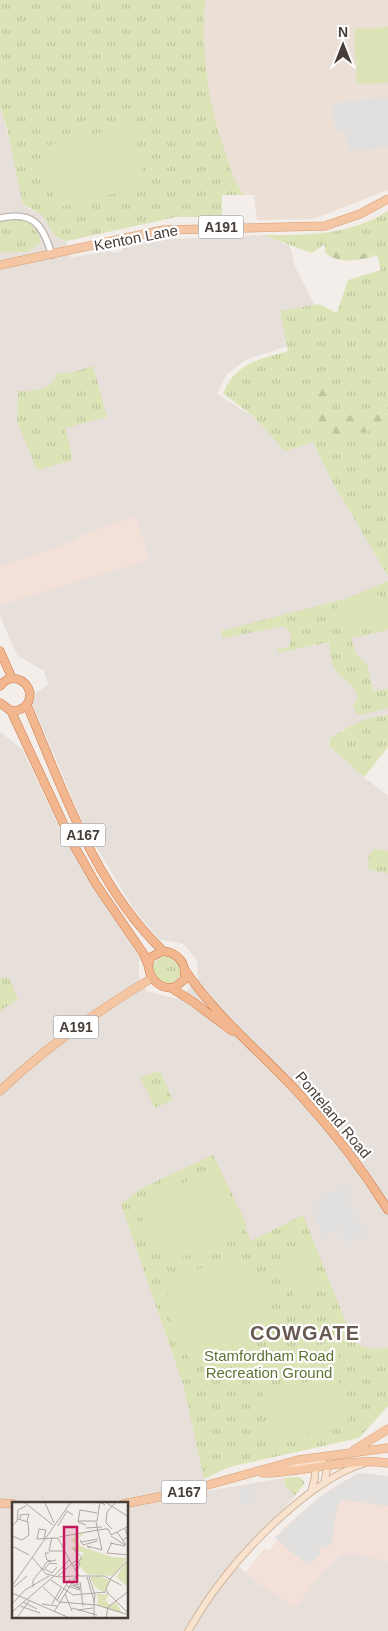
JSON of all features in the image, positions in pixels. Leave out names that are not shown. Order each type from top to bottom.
[{"type":"highway","name":"A167","points":[[0,651],[12,678],[18,678],[28,686],[30,698],[26,705],[80,830],[127,908],[163,951],[179,957],[185,970]]},
{"type":"highway","points":[[0,686],[12,678]]},
{"type":"highway","name":"A167","points":[[0,704],[10,711],[72,842],[100,891],[144,953],[152,978],[162,986],[171,988]]},
{"type":"highway","points":[[10,711],[22,709],[26,705]]},
{"type":"highway","points":[[148,965],[151,957],[163,951]]},
{"type":"highway","points":[[171,988],[180,985],[184,980],[185,970]]},
{"type":"highway","name":"Ponteland Road","points":[[185,970],[196,987],[249,1044],[302,1096],[341,1143],[388,1210]]},
{"type":"highway","name":"Ponteland Road","points":[[171,988],[192,1000],[249,1044]]},
{"type":"main road","name":"Kenton Lane","points":[[0,265],[163,230],[325,226],[360,214],[388,199]]},
{"type":"main road","name":"A191","points":[[0,1091],[42,1052],[152,978]]},
{"type":"main road","points":[[350,1452],[388,1429]]},
{"type":"main road","name":"A167","points":[[129,1503],[170,1495],[321,1456],[388,1448]]},
{"type":"main road","points":[[311,1493],[315,1481],[315,1466],[321,1456]]},
{"type":"main road","points":[[188,1631],[226,1576],[281,1517],[324,1483],[348,1469],[369,1462]]},
{"type":"main road","name":"A167","points":[[254,1473],[315,1466],[386,1462]]},
{"type":"main road","points":[[265,1469],[315,1466]]},
{"type":"main road","points":[[324,1483],[327,1466]]},
{"type":"street","points":[[0,218],[21,215],[34,221],[44,233],[52,255]]},
{"type":"shaded area","points":[[0,0],[388,0],[388,190],[313,219],[257,220],[254,195],[222,195],[222,217],[176,217],[66,241],[55,236],[42,215],[23,204],[7,129],[0,107]]},
{"type":"shaded area","points":[[388,98],[388,148],[350,151],[344,131],[339,133],[336,130],[332,112],[334,101],[339,104],[344,100]]},
{"type":"shaded area","points":[[0,107],[27,208],[42,215],[55,236],[66,241],[71,258],[109,250],[113,253],[122,251],[123,247],[152,240],[263,235],[290,246],[295,267],[315,306],[280,311],[288,346],[247,359],[227,374],[217,394],[254,417],[285,450],[313,442],[333,483],[388,576],[388,715],[344,729],[330,738],[328,743],[364,777],[388,796],[388,1348],[357,1346],[349,1330],[185,1387],[207,1491],[284,1478],[285,1486],[295,1496],[235,1563],[260,1585],[324,1571],[340,1555],[355,1554],[388,1561],[388,1631],[0,1631],[0,732],[22,749],[65,839],[139,957],[139,976],[146,991],[178,999],[198,979],[197,961],[184,944],[158,939],[133,908],[85,828],[32,703],[36,693],[48,685],[44,671],[17,655],[0,616]]},
{"type":"shaded area","points":[[136,516],[149,560],[0,605],[0,564],[1,566],[79,539],[78,536]]},
{"type":"shaded area","points":[[350,1185],[355,1194],[347,1199],[368,1234],[346,1244],[339,1230],[323,1237],[309,1205],[338,1187],[340,1191]]},
{"type":"shaded area","points":[[358,1473],[388,1476],[388,1561],[355,1554],[340,1555],[324,1571],[295,1608],[260,1585],[246,1572],[264,1549],[269,1550],[278,1540],[275,1538],[289,1523],[332,1488]]},
{"type":"shaded area","points":[[358,1473],[388,1476],[388,1506],[343,1500],[337,1507],[332,1542],[325,1549],[321,1546],[318,1550],[321,1553],[314,1561],[306,1564],[275,1538],[317,1499]]},
{"type":"shaded area","points":[[253,1486],[255,1503],[240,1505],[238,1488]]},
{"type":"green space","points":[[0,0],[205,0],[204,39],[210,96],[229,163],[235,180],[244,195],[222,195],[222,217],[176,217],[66,241],[55,236],[42,215],[23,204],[7,129],[0,107]]},
{"type":"green space","points":[[388,27],[388,83],[357,84],[354,29]]},
{"type":"green space","points":[[131,125],[146,186],[56,208],[41,147]]},
{"type":"green space","points":[[388,211],[388,576],[333,483],[313,442],[285,451],[254,417],[223,393],[242,368],[258,360],[288,351],[280,311],[319,304],[337,313],[348,280],[381,270],[377,255],[336,251],[328,242],[312,253],[263,235],[312,234],[343,230],[373,219]]},
{"type":"green space","points":[[18,219],[33,226],[41,242],[28,252],[0,252],[0,222]]},
{"type":"green space","points":[[328,242],[336,251],[377,255],[357,260],[336,259],[325,253],[325,243]]},
{"type":"green space","points":[[93,366],[107,417],[65,428],[73,460],[37,470],[17,421],[18,391],[41,389],[55,379],[57,373],[70,373]]},
{"type":"green space","points":[[323,384],[329,401],[341,419],[388,401],[388,424],[367,432],[336,434],[318,425],[310,386]]},
{"type":"green space","points":[[388,581],[388,628],[385,631],[351,638],[356,654],[367,664],[373,691],[388,689],[388,708],[360,715],[356,713],[353,705],[358,699],[356,693],[354,688],[333,666],[329,642],[278,653],[277,649],[289,647],[290,643],[289,630],[284,626],[223,638],[221,631],[348,598]]},
{"type":"green space","points":[[380,594],[386,621],[343,631],[336,604]]},
{"type":"green space","points":[[388,715],[388,747],[364,777],[329,746],[330,738],[350,726],[372,717]]},
{"type":"green space","points":[[373,849],[388,851],[388,873],[369,870],[368,859]]},
{"type":"green space","points":[[167,956],[177,960],[181,970],[177,980],[167,984],[157,980],[153,970],[157,960]]},
{"type":"green space","points":[[4,977],[9,978],[18,999],[0,1011],[0,979]]},
{"type":"green space","points":[[160,1071],[173,1100],[155,1108],[140,1077]]},
{"type":"green space","name":"Stamfordham Road Recreation Ground","points":[[213,1155],[247,1225],[245,1229],[251,1241],[303,1215],[353,1340],[360,1346],[388,1348],[388,1406],[359,1438],[229,1467],[204,1479],[184,1387],[121,1204],[140,1189]]},
{"type":"green space","points":[[215,1167],[245,1225],[167,1266],[136,1207]]},
{"type":"green space","points":[[307,1249],[323,1289],[296,1300],[280,1260]]},
{"type":"green space","points":[[227,1256],[244,1259],[252,1265],[270,1301],[272,1318],[265,1331],[257,1339],[236,1353],[212,1361],[202,1362],[193,1360],[181,1348],[173,1328],[170,1317],[168,1288],[176,1280]]},
{"type":"green space","points":[[335,1341],[342,1370],[291,1382],[284,1354]]},
{"type":"green space","points":[[337,1374],[349,1423],[275,1441],[263,1393]]},
{"type":"green space","points":[[284,1478],[301,1478],[305,1483],[295,1496],[285,1486]]},
{"type":"district","name":"COWGATE","points":[[305,1333]]}]
